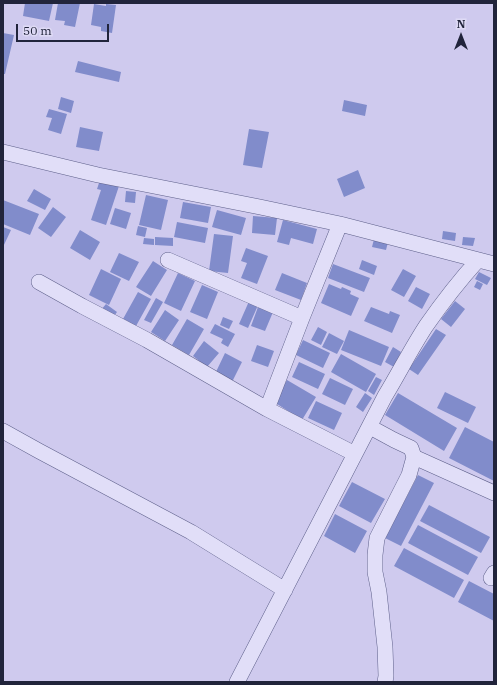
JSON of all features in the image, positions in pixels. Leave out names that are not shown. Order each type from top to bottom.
[{"type":"street","points":[[3,152],[98,175],[260,206],[340,224],[478,260],[494,262]]},
{"type":"street","points":[[267,409],[340,224]]},
{"type":"street","points":[[168,260],[302,318]]},
{"type":"street","points":[[237,682],[385,396],[426,326],[454,287],[478,260]]},
{"type":"street","points":[[39,282],[147,340],[267,409],[355,454]]},
{"type":"street","points":[[370,427],[411,448],[414,457],[409,475],[377,538],[375,572],[379,592],[385,647],[385,682]]},
{"type":"street","points":[[3,430],[39,451],[191,532],[285,590]]},
{"type":"street","points":[[414,457],[494,493]]},
{"type":"building","points":[[25,3],[53,3],[49,21],[23,16]]},
{"type":"building","points":[[58,3],[80,3],[75,27],[64,25],[65,21],[55,20]]},
{"type":"building","points":[[94,4],[106,6],[106,4],[116,5],[112,33],[101,31],[101,27],[91,25]]},
{"type":"building","points":[[3,33],[14,35],[5,74],[3,74]]},
{"type":"building","points":[[78,61],[121,72],[119,82],[75,72]]},
{"type":"building","points":[[61,97],[74,101],[71,113],[58,109]]},
{"type":"building","points":[[344,100],[367,105],[365,116],[342,111]]},
{"type":"building","points":[[49,109],[67,114],[61,134],[48,130],[52,118],[46,117]]},
{"type":"building","points":[[80,127],[103,132],[99,151],[76,147]]},
{"type":"building","points":[[249,129],[269,132],[262,168],[243,165]]},
{"type":"building","points":[[358,170],[365,188],[344,197],[337,179]]},
{"type":"building","points":[[100,180],[119,186],[106,225],[91,220],[101,190],[97,189]]},
{"type":"building","points":[[34,189],[51,199],[45,210],[27,201]]},
{"type":"building","points":[[126,191],[136,192],[135,203],[125,202]]},
{"type":"building","points":[[146,195],[168,200],[161,230],[139,225]]},
{"type":"building","points":[[3,200],[39,214],[30,235],[3,224]]},
{"type":"building","points":[[183,202],[211,207],[208,223],[180,218]]},
{"type":"building","points":[[53,207],[66,217],[51,237],[38,228]]},
{"type":"building","points":[[115,208],[131,213],[126,229],[110,224]]},
{"type":"building","points":[[217,210],[246,218],[241,235],[212,227]]},
{"type":"building","points":[[253,216],[277,218],[275,235],[252,233]]},
{"type":"building","points":[[283,220],[317,229],[313,244],[291,238],[289,245],[277,242]]},
{"type":"building","points":[[177,222],[208,228],[205,243],[174,237]]},
{"type":"building","points":[[138,226],[147,228],[145,237],[136,235]]},
{"type":"building","points":[[3,227],[11,230],[3,247]]},
{"type":"building","points":[[80,230],[100,242],[90,260],[70,248]]},
{"type":"building","points":[[443,231],[456,233],[455,241],[442,239]]},
{"type":"building","points":[[214,234],[233,236],[228,273],[209,271]]},
{"type":"building","points":[[155,237],[173,238],[173,246],[155,245]]},
{"type":"building","points":[[463,237],[475,238],[473,246],[462,245]]},
{"type":"building","points":[[144,238],[154,239],[154,245],[143,244]]},
{"type":"building","points":[[374,239],[388,242],[386,250],[372,247]]},
{"type":"building","points":[[246,248],[268,256],[257,284],[241,278],[247,263],[241,261]]},
{"type":"building","points":[[119,253],[139,262],[129,281],[110,272]]},
{"type":"building","points":[[362,260],[377,266],[374,275],[359,269]]},
{"type":"building","points":[[153,261],[167,270],[151,296],[136,287]]},
{"type":"building","points":[[333,264],[370,278],[364,292],[328,278]]},
{"type":"building","points":[[101,269],[121,279],[109,305],[89,295]]},
{"type":"building","points":[[403,269],[416,276],[404,297],[391,290]]},
{"type":"building","points":[[479,272],[491,278],[487,285],[475,279]]},
{"type":"building","points":[[178,273],[195,281],[181,311],[164,303]]},
{"type":"building","points":[[282,273],[307,283],[301,300],[275,290]]},
{"type":"building","points":[[477,281],[483,284],[480,290],[474,287]]},
{"type":"building","points":[[329,284],[351,291],[350,294],[359,298],[351,316],[321,303]]},
{"type":"building","points":[[202,285],[218,292],[207,319],[190,312]]},
{"type":"building","points":[[416,287],[430,294],[422,309],[408,301]]},
{"type":"building","points":[[138,292],[151,299],[136,326],[123,319]]},
{"type":"building","points":[[156,298],[163,302],[151,323],[144,320]]},
{"type":"building","points":[[250,299],[259,303],[248,328],[239,324]]},
{"type":"building","points":[[455,301],[465,309],[451,327],[441,319]]},
{"type":"building","points":[[106,304],[117,312],[112,319],[100,311]]},
{"type":"building","points":[[258,307],[273,312],[265,331],[251,326]]},
{"type":"building","points":[[371,307],[389,314],[390,311],[400,315],[392,333],[364,321]]},
{"type":"building","points":[[165,310],[179,320],[165,341],[151,332]]},
{"type":"building","points":[[223,317],[233,321],[229,329],[220,325]]},
{"type":"building","points":[[187,319],[204,329],[189,355],[172,345]]},
{"type":"building","points":[[215,324],[235,334],[228,347],[221,343],[223,339],[210,333]]},
{"type":"building","points":[[318,327],[327,332],[321,345],[311,340]]},
{"type":"building","points":[[436,329],[446,335],[418,375],[409,369]]},
{"type":"building","points":[[349,330],[389,347],[381,366],[341,350]]},
{"type":"building","points":[[329,333],[344,341],[337,354],[322,347]]},
{"type":"building","points":[[303,340],[330,353],[323,368],[296,355]]},
{"type":"building","points":[[204,341],[219,353],[207,367],[193,356]]},
{"type":"building","points":[[257,345],[274,351],[268,367],[251,361]]},
{"type":"building","points":[[393,347],[401,352],[394,367],[385,362]]},
{"type":"building","points":[[225,353],[242,362],[232,382],[215,374]]},
{"type":"building","points":[[341,354],[376,374],[366,392],[331,372]]},
{"type":"building","points":[[299,362],[325,374],[318,389],[292,377]]},
{"type":"building","points":[[376,377],[382,380],[374,395],[368,391]]},
{"type":"building","points":[[330,378],[353,389],[345,405],[322,394]]},
{"type":"building","points":[[287,380],[316,397],[302,420],[274,402]]},
{"type":"building","points":[[445,392],[476,407],[468,423],[437,408]]},
{"type":"building","points":[[365,393],[372,398],[363,412],[356,407]]},
{"type":"building","points":[[398,393],[457,428],[444,451],[385,415]]},
{"type":"building","points":[[316,401],[342,413],[334,430],[308,418]]},
{"type":"building","points":[[465,427],[494,442],[494,481],[449,458]]},
{"type":"building","points":[[418,475],[434,483],[401,546],[385,538]]},
{"type":"building","points":[[352,482],[385,499],[371,523],[339,506]]},
{"type":"building","points":[[429,505],[490,537],[481,553],[420,521]]},
{"type":"building","points":[[335,514],[367,531],[355,553],[324,536]]},
{"type":"building","points":[[418,525],[478,557],[468,575],[408,543]]},
{"type":"building","points":[[404,548],[464,580],[454,598],[394,566]]},
{"type":"building","points":[[469,581],[494,594],[494,621],[458,602]]}]
